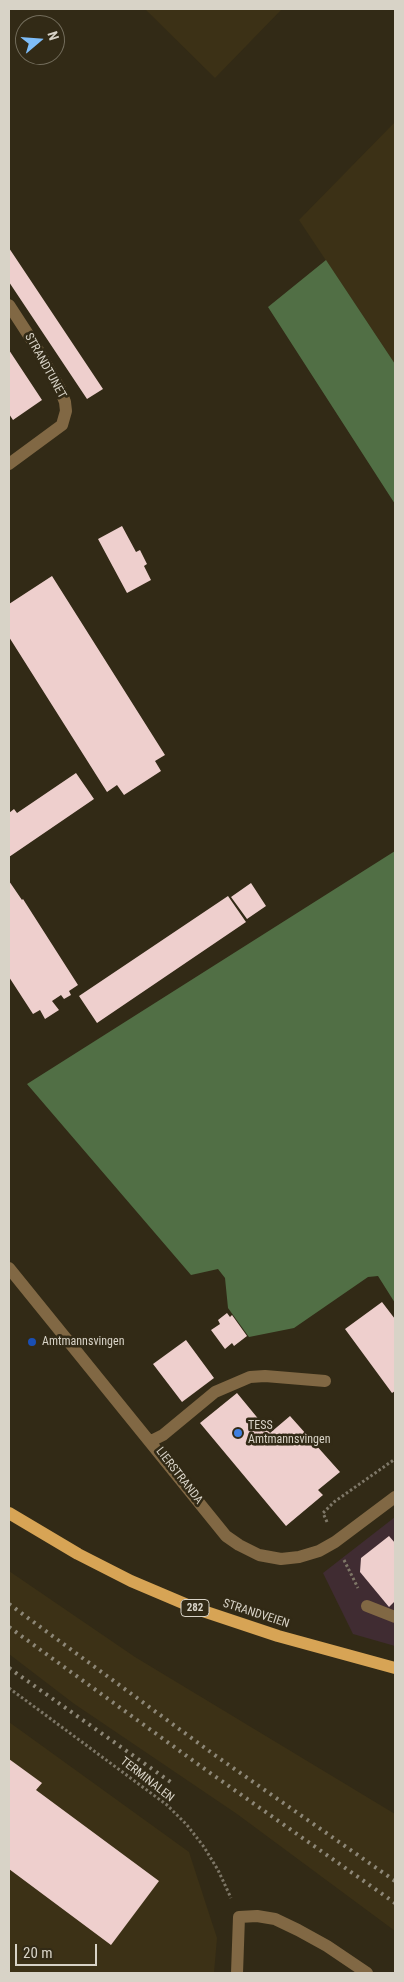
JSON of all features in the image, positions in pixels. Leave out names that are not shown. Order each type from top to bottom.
[{"type":"main road","name":"STRANDVEIEN","points":[[9,1513],[78,1554],[131,1581],[197,1609],[278,1636],[395,1668]]},
{"type":"street","name":"STRANDTUNET","points":[[9,305],[36,345],[60,389],[66,411],[62,425],[9,464]]},
{"type":"street","name":"LIERSTRANDA","points":[[9,1268],[226,1536],[239,1545],[259,1555],[280,1560],[319,1551],[335,1542],[395,1497]]},
{"type":"street","points":[[151,1441],[163,1435],[215,1392],[250,1377],[264,1376],[324,1381]]},
{"type":"street","points":[[367,1606],[395,1617]]},
{"type":"street","points":[[237,1973],[239,1917],[257,1916],[282,1923],[327,1946],[367,1973]]},
{"type":"path","points":[[328,1525],[323,1513],[334,1502],[395,1458]]},
{"type":"path","points":[[343,1557],[367,1606]]},
{"type":"path","name":"TERMINALEN","points":[[9,1688],[167,1805],[204,1847],[218,1870],[239,1917]]},
{"type":"shaded area","points":[[145,9],[282,9],[215,78]]},
{"type":"shaded area","points":[[395,122],[395,364],[299,220]]},
{"type":"shaded area","points":[[395,1517],[395,1646],[353,1634],[323,1573]]},
{"type":"shaded area","points":[[9,1571],[135,1657],[395,1814],[395,1931],[237,1814],[73,1703],[9,1654]]},
{"type":"shaded area","points":[[9,1722],[189,1852],[217,1938],[214,1973],[9,1973]]},
{"type":"green space","points":[[326,260],[395,364],[395,504],[268,307]]},
{"type":"green space","points":[[395,851],[395,1303],[378,1276],[368,1277],[294,1328],[249,1337],[228,1308],[225,1278],[218,1269],[191,1275],[27,1084]]},
{"type":"building","points":[[9,248],[103,389],[87,399],[9,282]]},
{"type":"building","points":[[9,350],[42,400],[13,420],[9,414]]},
{"type":"building","points":[[122,526],[136,552],[140,550],[147,564],[144,566],[151,580],[127,593],[98,539]]},
{"type":"building","points":[[52,576],[165,755],[155,761],[161,771],[124,795],[117,785],[107,792],[9,637],[9,604]]},
{"type":"building","points":[[76,773],[94,799],[9,857],[9,813],[14,809],[17,813]]},
{"type":"building","points":[[9,881],[23,899],[78,985],[69,991],[71,995],[64,999],[61,995],[52,1001],[59,1010],[45,1019],[40,1010],[33,1014],[9,977]]},
{"type":"building","points":[[251,883],[266,906],[247,919],[231,897]]},
{"type":"building","points":[[228,896],[246,922],[97,1023],[79,996]]},
{"type":"building","points":[[382,1302],[395,1319],[395,1391],[392,1393],[345,1329]]},
{"type":"building","points":[[227,1313],[230,1317],[232,1315],[247,1336],[234,1346],[232,1343],[225,1349],[211,1330],[220,1324],[218,1320]]},
{"type":"building","points":[[186,1340],[214,1378],[182,1402],[153,1364]]},
{"type":"building","points":[[237,1393],[270,1433],[290,1416],[340,1472],[318,1490],[323,1495],[286,1526],[200,1423]]},
{"type":"building","points":[[389,1536],[395,1543],[395,1601],[389,1607],[360,1572],[361,1558]]},
{"type":"building","points":[[9,1759],[42,1783],[36,1790],[159,1881],[111,1945],[9,1869]]},
{"type":"railway","points":[[9,1604],[216,1756],[395,1881]]},
{"type":"railway","points":[[9,1627],[206,1770],[395,1903]]},
{"type":"railway","points":[[9,1668],[172,1783]]},
{"type":"place","name":"Amtmannsvingen","points":[[32,1342]]},
{"type":"place","name":"TESS Amtmannsvingen","points":[[238,1433]]}]
